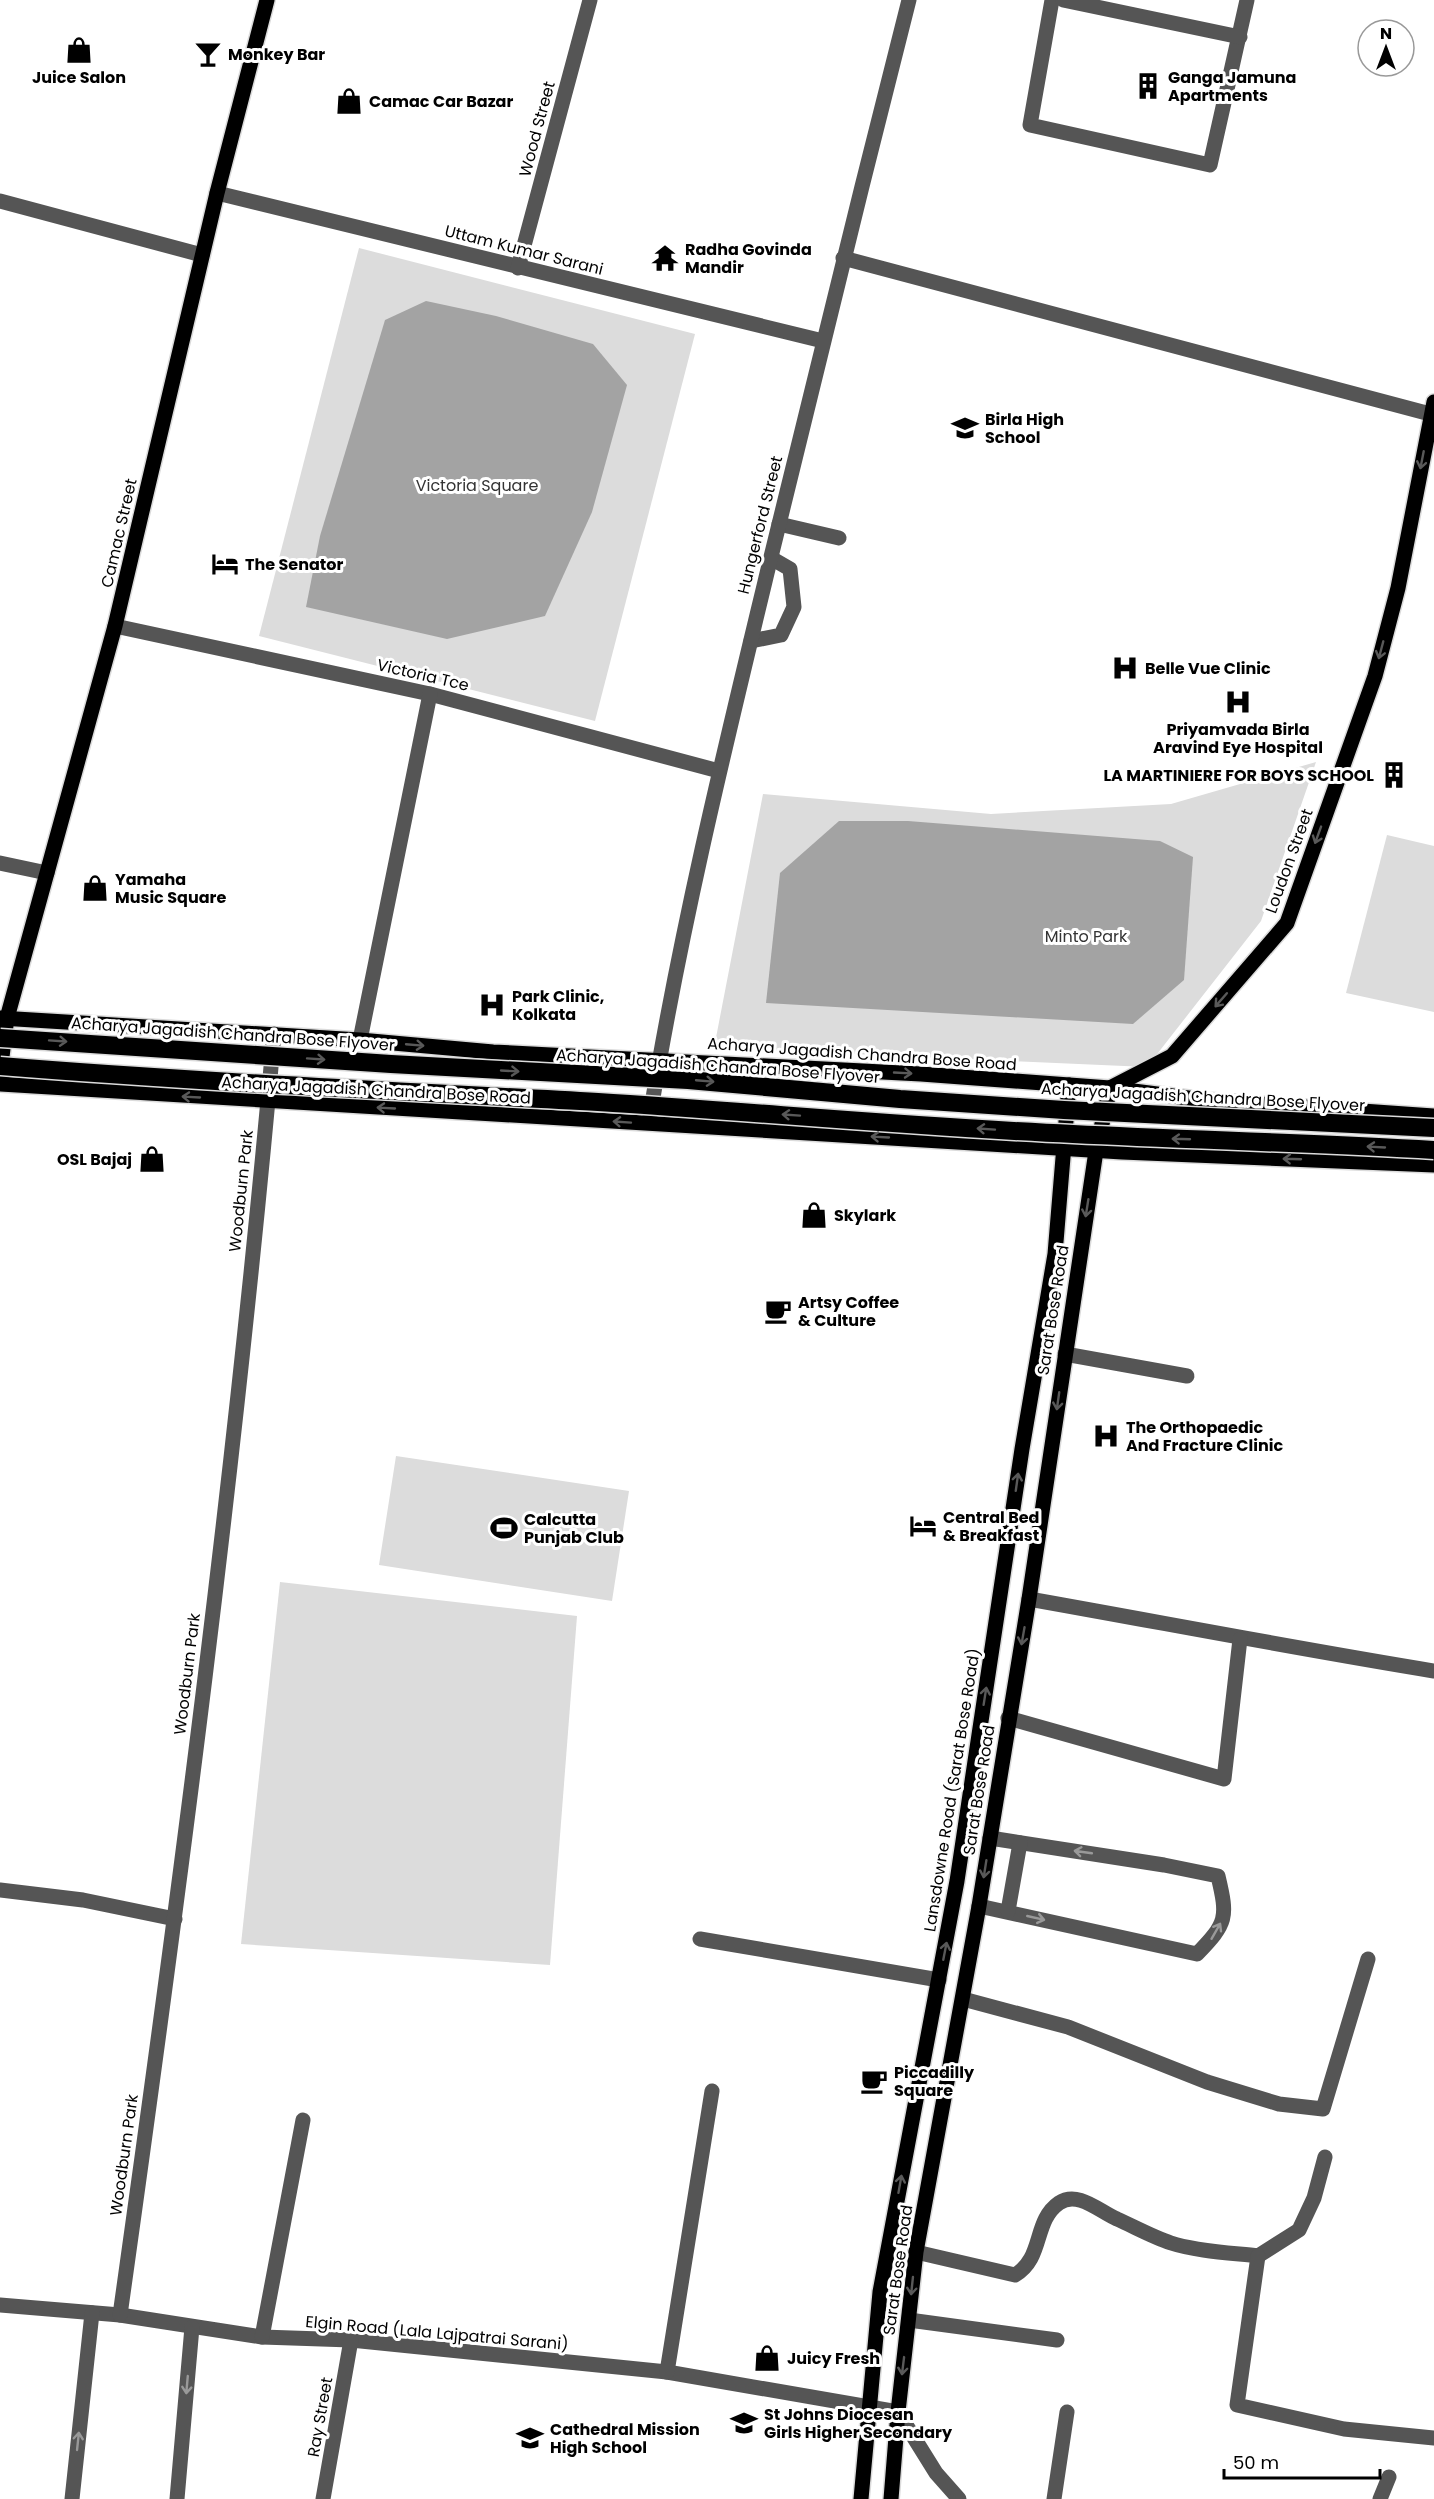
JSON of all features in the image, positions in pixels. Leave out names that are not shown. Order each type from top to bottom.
[{"type":"highway","name":"Acharya Jagadish Chandra Bose Flyover","points":[[0,1038],[391,1064],[688,1080],[900,1099],[1064,1110],[1434,1128]]},
{"type":"highway","points":[[0,1066],[140,1077],[598,1102],[1072,1134],[1434,1150]]},
{"type":"main road","name":"Camac Street","points":[[0,1072],[3,1018],[47,873],[115,626],[217,193],[267,0]]},
{"type":"main road","name":"Loudon Street","points":[[1110,1088],[1172,1056],[1287,923],[1375,676],[1398,588],[1433,411]]},
{"type":"main road","name":"Acharya Jagadish Chandra Bose Road","points":[[3,1018],[274,1034],[493,1052],[921,1074],[1110,1088],[1204,1100],[1434,1116]]},
{"type":"main road","name":"Acharya Jagadish Chandra Bose Road","points":[[0,1084],[1096,1151],[1434,1165]]},
{"type":"main road","name":"Lansdowne Road (Sarat Bose Road)","points":[[861,2499],[880,2292],[957,1881],[1022,1449],[1055,1254],[1069,1085]]},
{"type":"main road","name":"Sarat Bose Road","points":[[891,2499],[916,2252],[979,1906],[1029,1599],[1096,1151],[1110,1088]]},
{"type":"street","name":"Wood Street","points":[[518,268],[590,0]]},
{"type":"street","name":"Hungerford Street","points":[[648,1124],[659,1060],[719,771],[843,258],[909,0]]},
{"type":"street","points":[[1052,0],[1030,125],[1210,165],[1247,0]]},
{"type":"street","points":[[1063,0],[1240,37]]},
{"type":"street","name":"Uttam Kumar Sarani","points":[[217,193],[824,341]]},
{"type":"street","points":[[0,201],[202,255]]},
{"type":"street","points":[[843,258],[1433,411]]},
{"type":"street","points":[[779,524],[839,538]]},
{"type":"street","points":[[751,641],[781,635],[794,607],[790,569],[771,558]]},
{"type":"street","name":"Victoria Tce","points":[[115,626],[430,694],[719,771]]},
{"type":"street","points":[[360,1040],[430,694]]},
{"type":"street","points":[[0,863],[47,873]]},
{"type":"street","name":"Woodburn Park","points":[[120,2315],[175,1919],[241,1376],[274,1034]]},
{"type":"street","points":[[1065,1354],[1187,1376]]},
{"type":"street","points":[[1029,1599],[1178,1625],[1240,1639],[1434,1671]]},
{"type":"street","points":[[1008,1718],[1224,1779],[1240,1639]]},
{"type":"street","points":[[979,1906],[1197,1954],[1218,1932],[1225,1906],[1218,1876],[1164,1865],[990,1838]]},
{"type":"street","points":[[1008,1911],[1020,1843]]},
{"type":"street","points":[[0,1890],[83,1900],[175,1919]]},
{"type":"street","points":[[700,1939],[939,1980]]},
{"type":"street","points":[[963,1999],[1068,2027],[1207,2082],[1279,2104],[1323,2109],[1368,1959]]},
{"type":"street","points":[[667,2372],[712,2091]]},
{"type":"street","points":[[262,2337],[303,2120]]},
{"type":"street","points":[[916,2252],[1015,2275],[1025,2269],[1034,2255],[1050,2211],[1060,2202],[1083,2200],[1107,2215],[1173,2244],[1258,2256],[1299,2230],[1314,2198],[1325,2157]]},
{"type":"street","points":[[1258,2256],[1237,2405],[1344,2429],[1434,2438]]},
{"type":"street","name":"Elgin Road (Lala Lajpatrai Sarani)","points":[[0,2305],[120,2315],[262,2337],[351,2340],[667,2372],[898,2412]]},
{"type":"street","points":[[72,2499],[92,2313]]},
{"type":"street","points":[[909,2320],[1057,2340]]},
{"type":"street","points":[[177,2499],[192,2327]]},
{"type":"street","name":"Ray Street","points":[[323,2499],[351,2340]]},
{"type":"street","points":[[898,2412],[936,2473],[959,2499]]},
{"type":"street","points":[[1054,2499],[1067,2412]]},
{"type":"street","points":[[1380,2499],[1389,2477]]},
{"type":"green space","name":"Victoria Square","points":[[359,248],[695,334],[595,721],[259,636]]},
{"type":"green space","name":"Minto Park","points":[[1316,762],[1261,921],[1147,1067],[714,1048],[763,794],[991,814],[1171,804]]},
{"type":"green space","points":[[1387,835],[1434,846],[1434,1012],[1346,993]]},
{"type":"green space","name":"Calcutta Punjab Club","points":[[396,1456],[629,1491],[612,1601],[379,1565]]},
{"type":"green space","points":[[280,1582],[577,1616],[550,1965],[241,1944]]},
{"type":"shaded area","points":[[426,301],[496,316],[593,344],[627,385],[592,512],[545,616],[447,639],[306,607],[320,536],[385,320]]},
{"type":"shaded area","points":[[839,821],[908,821],[1160,841],[1193,857],[1184,980],[1133,1024],[766,1003],[780,873]]},
{"type":"place","name":"Juice Salon","points":[[79,50]]},
{"type":"place","name":"Monkey Bar","points":[[208,54]]},
{"type":"place","name":"Ganga Jamuna Apartments","points":[[1148,86]]},
{"type":"place","name":"Camac Car Bazar","points":[[349,101]]},
{"type":"place","name":"Radha Govinda Mandir","points":[[665,258]]},
{"type":"place","name":"Birla High School","points":[[965,428]]},
{"type":"place","name":"The Senator","points":[[225,564]]},
{"type":"place","name":"Belle Vue Clinic","points":[[1125,668]]},
{"type":"place","name":"Priyamvada Birla Aravind Eye Hospital","points":[[1238,702]]},
{"type":"place","name":"LA MARTINIERE FOR BOYS SCHOOL","points":[[1394,775]]},
{"type":"place","name":"Yamaha Music Square","points":[[95,888]]},
{"type":"place","name":"Park Clinic, Kolkata","points":[[492,1005]]},
{"type":"place","name":"OSL Bajaj","points":[[152,1159]]},
{"type":"place","name":"Skylark","points":[[814,1215]]},
{"type":"place","name":"Artsy Coffee & Culture","points":[[778,1311]]},
{"type":"place","name":"The Orthopaedic And Fracture Clinic","points":[[1106,1436]]},
{"type":"place","name":"Central Bed & Breakfast","points":[[923,1526]]},
{"type":"place","name":"Calcutta Punjab Club","points":[[504,1528]]},
{"type":"place","name":"Piccadilly Square","points":[[874,2081]]},
{"type":"place","name":"Juicy Fresh","points":[[767,2358]]},
{"type":"place","name":"St Johns Diocesan Girls Higher Secondary","points":[[744,2423]]},
{"type":"place","name":"Cathedral Mission High School","points":[[530,2438]]}]
